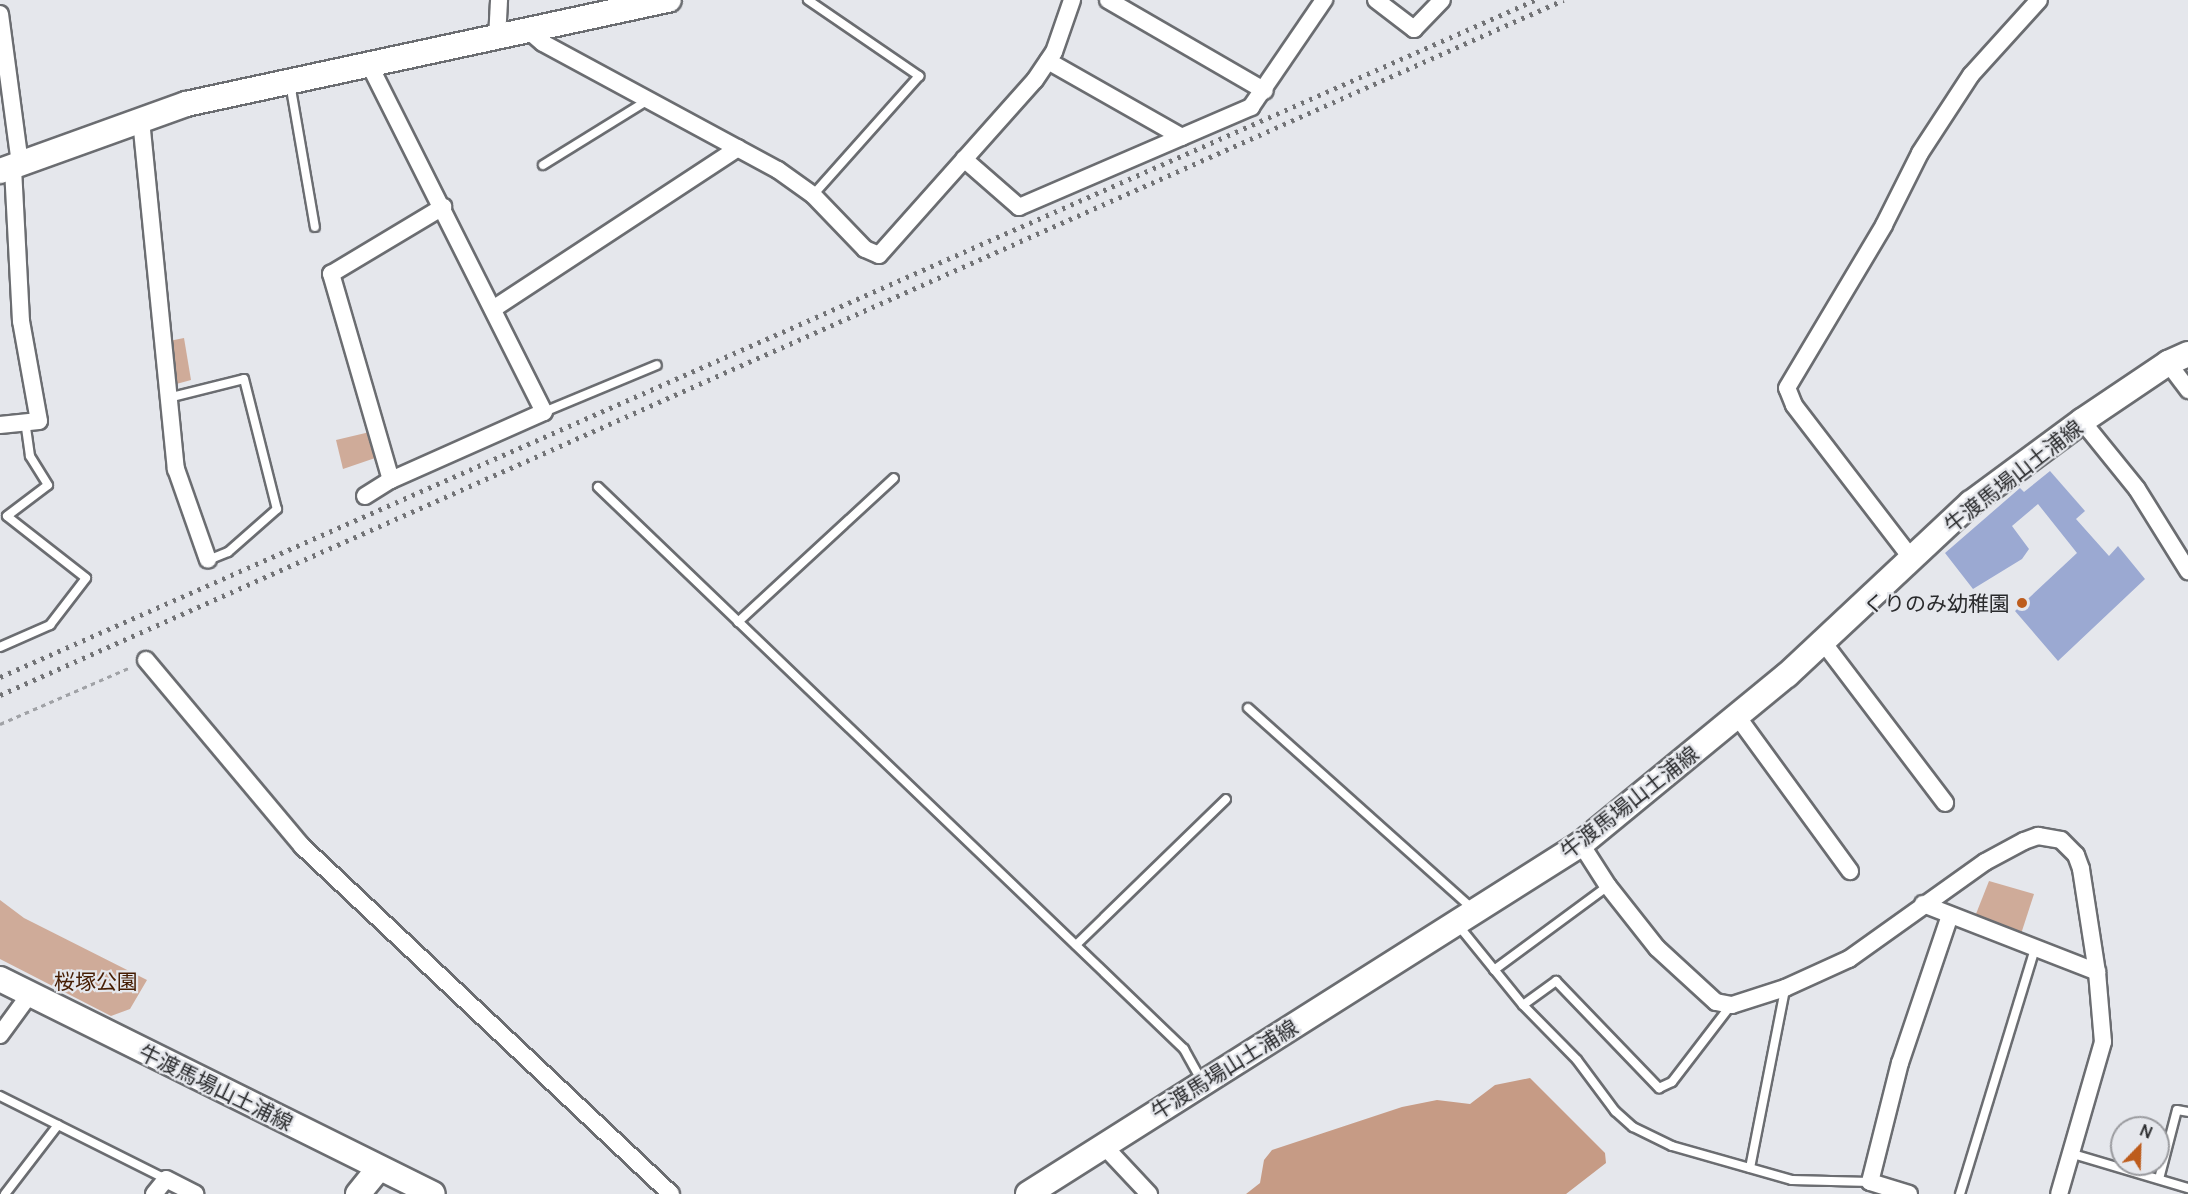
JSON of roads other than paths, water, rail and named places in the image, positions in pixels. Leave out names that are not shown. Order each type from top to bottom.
[{"type":"main road","points":[[11,168],[186,104],[289,79],[370,66],[669,0]]},
{"type":"main road","name":"牛渡馬場山土浦線","points":[[1028,1194],[1203,1082],[1468,919],[1581,843],[1737,716],[1823,642],[1971,503],[2082,421],[2178,358]]},
{"type":"main road","name":"牛渡馬場山土浦線","points":[[0,979],[433,1194]]},
{"type":"main road","points":[[358,1194],[379,1168]]},
{"type":"street","points":[[497,39],[499,0]]},
{"type":"street","points":[[529,31],[543,43],[738,148],[813,195],[865,249],[879,255],[1048,61],[1072,0]]},
{"type":"street","points":[[1108,0],[1265,91]]},
{"type":"street","points":[[964,159],[1019,207],[1251,107],[1265,91],[1324,0]]},
{"type":"street","points":[[1376,0],[1414,29],[1442,0]]},
{"type":"street","points":[[1912,559],[1794,405],[1787,388],[1884,225],[1920,153],[1971,75],[2039,0]]},
{"type":"street","points":[[0,14],[21,321],[39,421],[0,425]]},
{"type":"street","points":[[1048,61],[1182,137]]},
{"type":"street","points":[[365,496],[391,480],[544,412],[443,207],[370,66]]},
{"type":"street","points":[[141,120],[167,398],[176,469],[208,560]]},
{"type":"street","points":[[493,309],[738,148]]},
{"type":"street","points":[[391,480],[331,274],[443,207]]},
{"type":"street","points":[[2178,358],[2188,390]]},
{"type":"street","points":[[2082,421],[2137,489],[2188,572]]},
{"type":"street","points":[[1823,642],[1945,803]]},
{"type":"street","points":[[146,660],[303,846],[670,1194]]},
{"type":"street","points":[[1737,716],[1850,871]]},
{"type":"street","points":[[1581,843],[1608,886],[1657,948],[1716,1002],[1732,1005],[1785,988],[1850,959],[1923,904],[1985,862],[2024,841],[2038,836],[2061,840],[2076,855],[2081,869],[2097,972],[2102,1055],[2059,1194]]},
{"type":"street","points":[[1923,904],[2097,972]]},
{"type":"street","points":[[1910,1194],[1870,1182],[1900,1063],[1950,915]]},
{"type":"street","points":[[0,1035],[30,994]]},
{"type":"street","points":[[1104,1146],[1149,1194]]},
{"type":"street","points":[[154,1194],[166,1179],[195,1194]]},
{"type":"lane","points":[[808,0],[919,76],[813,195]]},
{"type":"lane","points":[[289,79],[315,227]]},
{"type":"lane","points":[[543,165],[650,99]]},
{"type":"lane","points":[[544,412],[657,364]]},
{"type":"lane","points":[[167,398],[244,379],[277,509],[228,552],[208,560]]},
{"type":"lane","points":[[0,647],[50,625],[86,578],[7,516],[48,485],[30,456],[26,422]]},
{"type":"lane","points":[[738,622],[894,478]]},
{"type":"lane","points":[[598,487],[1184,1049],[1203,1082]]},
{"type":"lane","points":[[1248,708],[1468,919],[1494,970],[1523,1005],[1577,1060],[1615,1111],[1633,1127],[1672,1146],[1792,1180],[1870,1182]]},
{"type":"lane","points":[[1076,945],[1226,799]]},
{"type":"lane","points":[[1494,970],[1608,886]]},
{"type":"lane","points":[[1960,1194],[2035,948]]},
{"type":"lane","points":[[1523,1005],[1556,981],[1659,1088],[1672,1082],[1732,1005]]},
{"type":"lane","points":[[1750,1168],[1785,988]]},
{"type":"lane","points":[[0,1096],[166,1179]]},
{"type":"lane","points":[[2159,1179],[2177,1110],[2188,1112]]},
{"type":"lane","points":[[5,1194],[58,1125]]},
{"type":"lane","points":[[2073,1154],[2188,1188]]},
{"type":"railway","points":[[0,677],[1535,0]]},
{"type":"railway","points":[[0,695],[1563,0]]},
{"type":"place","name":"くりのみ幼稚園","points":[[2022,603]]},
{"type":"park label","name":"桜塚公園","points":[[96,981]]}]
